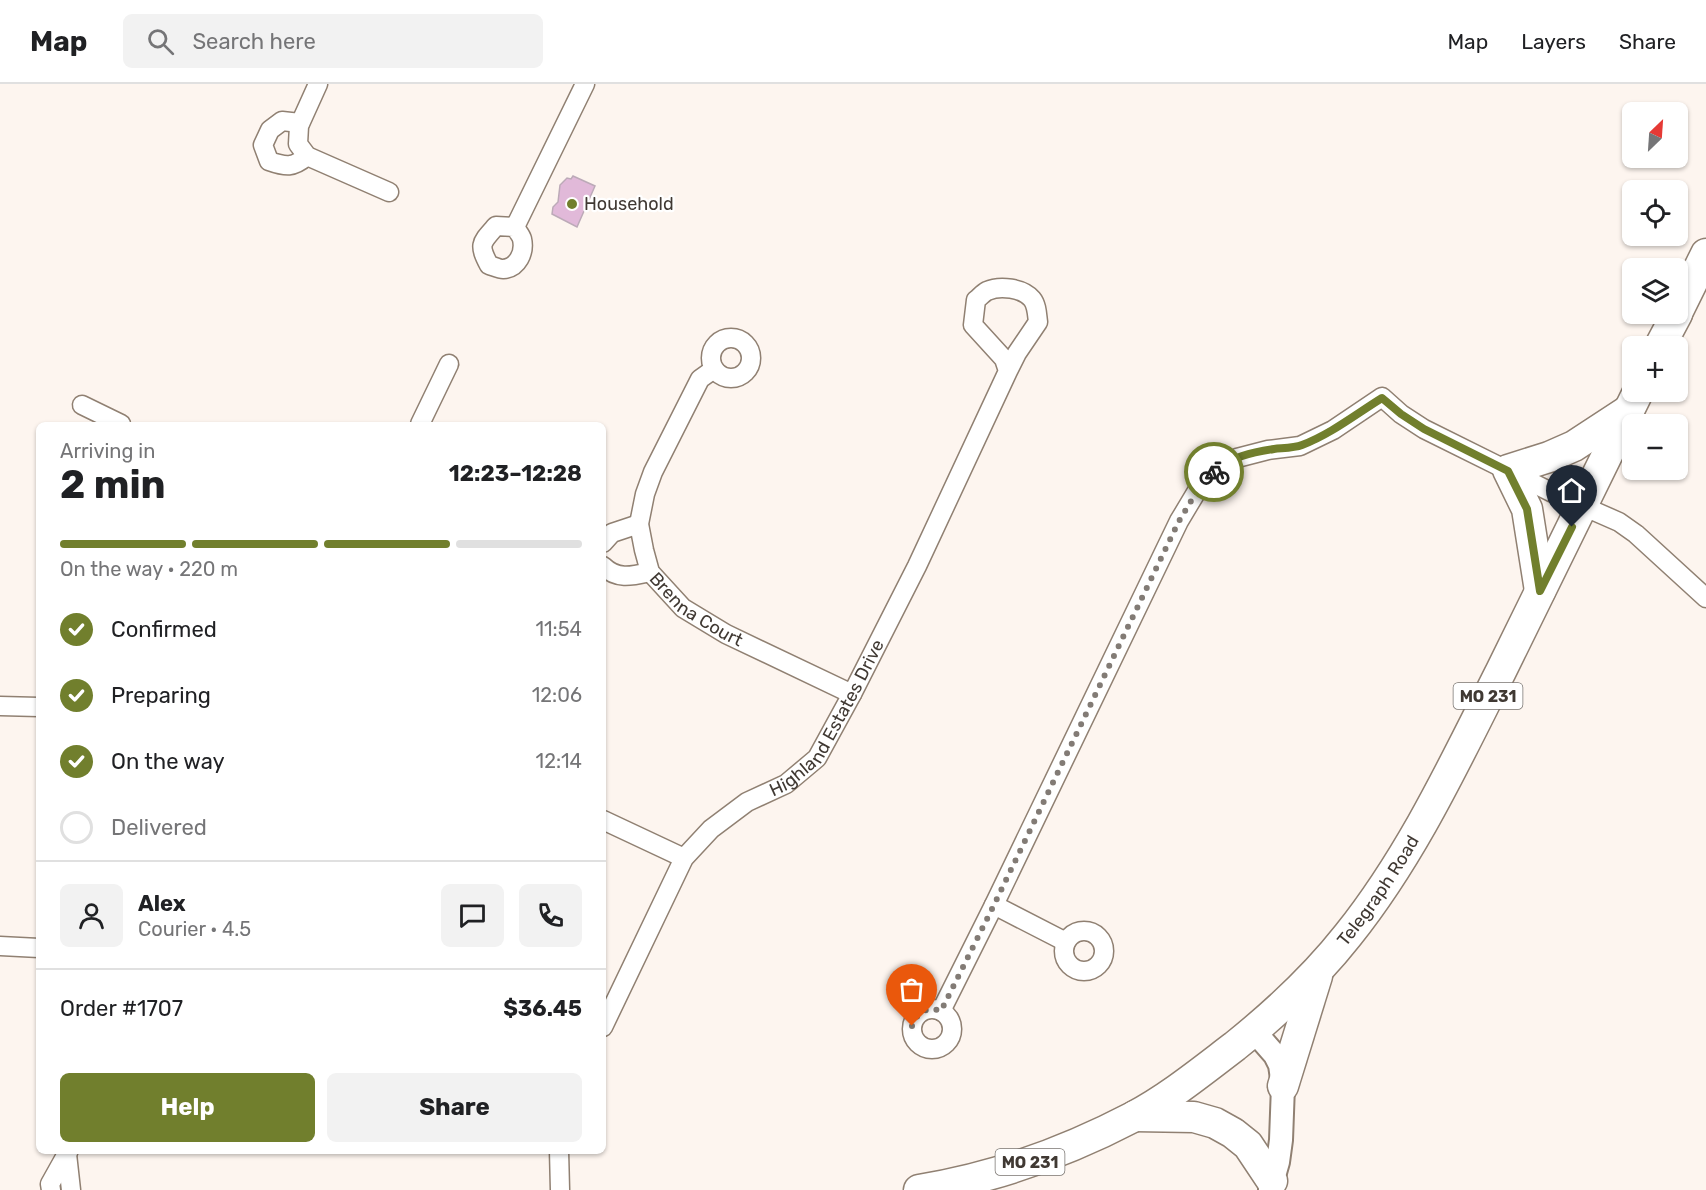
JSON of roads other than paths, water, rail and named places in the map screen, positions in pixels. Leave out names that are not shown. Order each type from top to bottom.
[{"type":"main road","points":[[1688,292],[1705,260]]},
{"type":"main road","points":[[1540,591],[1527,509],[1508,471],[1574,446],[1633,402]]},
{"type":"main road","name":"Telegraph Road","points":[[919,1190],[975,1178],[1023,1164],[1065,1149],[1135,1116],[1171,1094],[1254,1031],[1320,968],[1348,936],[1392,875],[1424,822],[1634,402]]},
{"type":"main road","points":[[1283,1086],[1320,968]]},
{"type":"main road","points":[[1135,1116],[1194,1117],[1215,1123],[1248,1145],[1271,1186]]},
{"type":"street","points":[[318,84],[300,123],[298,144],[307,156],[389,192]]},
{"type":"street","points":[[514,227],[585,84]]},
{"type":"street","points":[[300,123],[282,121],[270,130],[263,145],[269,161],[284,166],[299,162],[307,156]]},
{"type":"street","name":"Highland Estates Drive","points":[[606,1021],[684,858],[711,829],[747,802],[786,784],[817,758],[852,694],[917,566],[1017,353],[1038,322],[1033,299],[1022,291],[1003,288],[987,291],[976,300],[974,325],[1004,359],[1008,371]]},
{"type":"street","points":[[421,422],[449,364]]},
{"type":"street","name":"Brenna Court","points":[[714,369],[700,379],[653,472],[645,494],[639,524],[650,572],[683,608],[737,639],[852,694]]},
{"type":"street","points":[[941,1011],[1179,521],[1197,491],[1218,469],[1237,458],[1268,450],[1300,446],[1333,430],[1382,398],[1424,429],[1619,522],[1706,598]]},
{"type":"street","points":[[82,405],[117,422]]},
{"type":"street","points":[[606,540],[612,533],[639,524]]},
{"type":"street","points":[[606,569],[626,577],[650,572]]},
{"type":"street","points":[[0,706],[36,707]]},
{"type":"street","points":[[606,821],[684,858]]},
{"type":"street","points":[[994,905],[1066,942]]},
{"type":"street","points":[[0,946],[36,948]]},
{"type":"street","points":[[1254,1031],[1275,1055],[1280,1065],[1283,1086],[1281,1140],[1271,1186]]},
{"type":"street","points":[[51,1190],[50,1184],[67,1154]]},
{"type":"street","points":[[68,1154],[71,1190]]},
{"type":"street","points":[[559,1154],[560,1190]]},
{"type":"place","name":"Household","points":[[572,204]]}]
